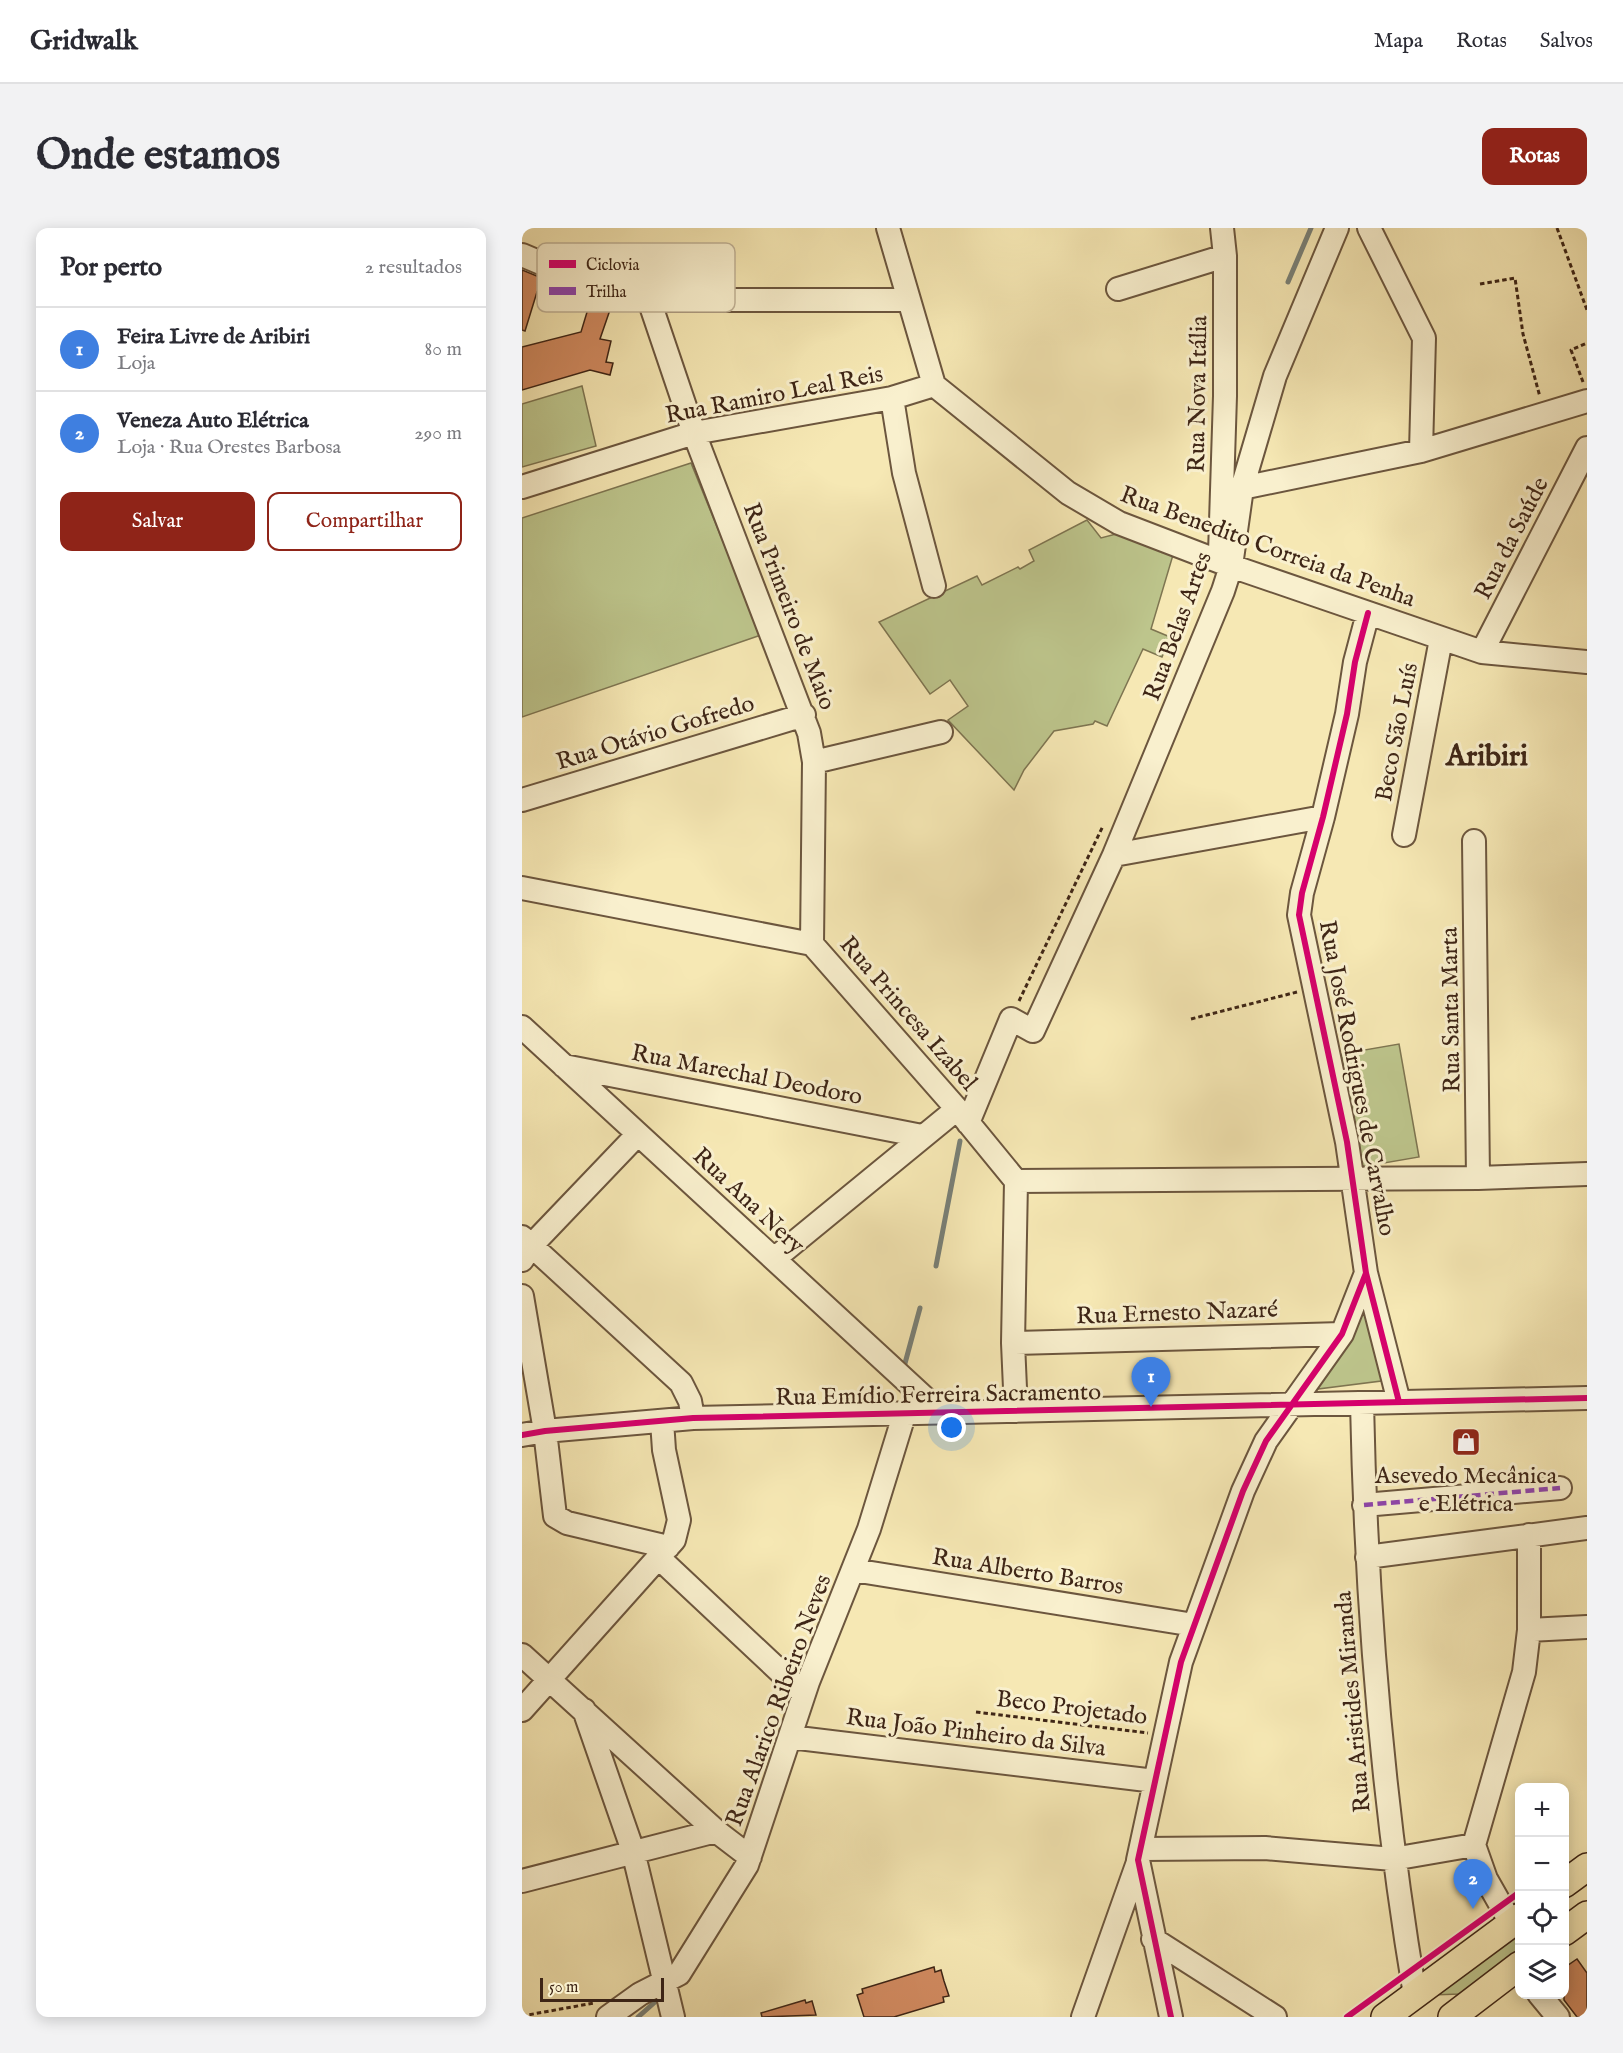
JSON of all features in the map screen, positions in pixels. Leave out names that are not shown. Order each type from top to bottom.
[{"type":"main road","points":[[1569,1880],[1587,1867]]},
{"type":"main road","points":[[1569,1928],[1587,1915]]},
{"type":"main road","points":[[1385,2017],[1515,1920]]},
{"type":"main road","points":[[1415,1995],[1437,2007],[1459,2012],[1515,1970]]},
{"type":"street","points":[[888,228],[934,385]]},
{"type":"street","name":"Rua Nova Itália","points":[[1222,228],[1225,256],[1226,564]]},
{"type":"street","name":"Rua Belas Artes","points":[[963,1116],[1011,1019],[1033,1031],[1114,855],[1226,564],[1242,488],[1275,376],[1337,228]]},
{"type":"street","points":[[1369,228],[1424,338],[1421,451]]},
{"type":"street","points":[[522,255],[537,261]]},
{"type":"street","points":[[1118,289],[1225,256]]},
{"type":"street","points":[[735,300],[908,300]]},
{"type":"street","name":"Rua Primeiro de Maio","points":[[654,312],[694,433],[804,715],[814,762],[812,944]]},
{"type":"street","name":"Rua Ramiro Leal Reis","points":[[522,487],[694,433],[892,399],[934,385]]},
{"type":"street","name":"Rua Benedito Correia da Penha","points":[[934,385],[1068,493],[1095,511],[1226,564],[1482,652],[1587,662]]},
{"type":"street","points":[[892,399],[904,473],[934,586]]},
{"type":"street","points":[[1242,488],[1421,451],[1587,401]]},
{"type":"street","name":"Rua da Saúde","points":[[1482,652],[1587,448]]},
{"type":"street","name":"Rua José Rodrigues de Carvalho","points":[[1368,613],[1355,662],[1347,714],[1323,817],[1302,893],[1299,915],[1316,987],[1354,1179],[1366,1273],[1399,1402]]},
{"type":"street","name":"Beco São Luís","points":[[1404,835],[1441,639]]},
{"type":"street","name":"Rua Otávio Gofredo","points":[[522,800],[804,715]]},
{"type":"street","points":[[814,762],[941,732]]},
{"type":"street","points":[[1114,855],[1323,817]]},
{"type":"street","name":"Rua Santa Marta","points":[[1474,841],[1478,1178]]},
{"type":"street","name":"Rua Princesa Izabel","points":[[522,888],[812,944],[963,1116],[1016,1181]]},
{"type":"street","name":"Rua Ana Nery","points":[[522,1027],[940,1412]]},
{"type":"street","name":"Rua Marechal Deodoro","points":[[562,1066],[922,1136]]},
{"type":"street","points":[[774,1259],[922,1136],[963,1116]]},
{"type":"street","points":[[638,1134],[525,1248],[681,1383],[690,1401],[693,1418]]},
{"type":"street","points":[[1016,1411],[1013,1343],[1016,1181],[1478,1178],[1587,1174]]},
{"type":"street","name":"Rua José Rodrigues de Carvalho","points":[[1140,1854],[1181,1662],[1243,1491],[1266,1441],[1342,1334],[1366,1273]]},
{"type":"street","points":[[522,1296],[545,1431],[552,1509],[558,1519],[664,1552],[804,1694]]},
{"type":"street","points":[[1352,1310],[1367,1302],[1377,1311]]},
{"type":"street","name":"Rua Ernesto Nazaré","points":[[1013,1343],[1342,1334]]},
{"type":"street","name":"Rua Emídio Ferreira Sacramento","points":[[522,1436],[545,1431],[693,1418],[1587,1398]]},
{"type":"street","name":"Rua Aristides Miranda","points":[[1362,1403],[1367,1557],[1393,1858],[1415,1995]]},
{"type":"street","name":"Rua Alarico Ribeiro Neves","points":[[602,2010],[674,1978],[683,1969],[736,1885],[750,1857],[804,1694],[869,1529],[905,1412]]},
{"type":"street","points":[[522,1710],[664,1552],[679,1529],[664,1450],[662,1421]]},
{"type":"street","points":[[1364,1505],[1560,1488]]},
{"type":"street","points":[[1367,1557],[1587,1528]]},
{"type":"street","points":[[1515,1920],[1486,1879],[1474,1845],[1524,1672],[1529,1630],[1529,1534]]},
{"type":"street","name":"Rua Alberto Barros","points":[[853,1570],[1194,1625]]},
{"type":"street","points":[[1529,1630],[1587,1627]]},
{"type":"street","points":[[522,1655],[716,1831],[750,1857]]},
{"type":"street","points":[[584,1710],[633,1851],[673,2017]]},
{"type":"street","name":"Rua João Pinheiro da Silva","points":[[790,1737],[1155,1781]]},
{"type":"street","points":[[522,1881],[716,1831]]},
{"type":"street","points":[[1140,1854],[1265,1848],[1393,1858],[1474,1845]]},
{"type":"street","points":[[1140,1854],[1153,1939],[1171,2017]]},
{"type":"street","points":[[1083,2017],[1140,1854]]},
{"type":"street","points":[[1153,1939],[1275,2017]]},
{"type":"street","points":[[1542,1999],[1558,2017]]},
{"type":"path","points":[[1557,228],[1587,310]]},
{"type":"path","points":[[1480,284],[1515,278],[1522,334],[1545,413]]},
{"type":"path","points":[[1587,343],[1570,350],[1587,392]]},
{"type":"path","points":[[1191,1019],[1316,987]]},
{"type":"path","points":[[522,2016],[602,2010]]},
{"type":"green space","points":[[582,386],[596,446],[522,467],[522,404]]},
{"type":"green space","points":[[691,463],[761,635],[522,717],[522,518]]},
{"type":"green space","points":[[1087,520],[1101,538],[1116,534],[1173,555],[1151,629],[1170,637],[1162,657],[1143,649],[1107,726],[1095,721],[1093,724],[1054,731],[1024,770],[1014,790],[948,720],[968,706],[950,680],[930,694],[879,622],[977,576],[982,585],[1018,567],[1020,569],[1034,561],[1029,550]]},
{"type":"green space","points":[[1399,1044],[1419,1157],[1361,1167],[1341,1054]]},
{"type":"green space","points":[[1359,1308],[1373,1311],[1389,1380],[1310,1390]]},
{"type":"green space","points":[[1515,1934],[1515,1955],[1460,1994],[1433,1995]]},
{"type":"building","points":[[522,270],[537,276],[537,292],[525,331],[522,330]]},
{"type":"building","points":[[587,312],[609,312],[600,339],[611,341],[606,362],[613,363],[610,375],[590,370],[522,390],[522,347],[581,332]]},
{"type":"building","points":[[1577,1959],[1587,1973],[1587,2017],[1577,2017],[1564,2000],[1569,1999],[1569,1965]]},
{"type":"building","points":[[934,1967],[935,1972],[941,1970],[949,1996],[943,1997],[944,2002],[894,2017],[864,2017],[857,1995],[863,1993],[862,1989]]},
{"type":"building","points":[[805,2000],[806,2003],[812,2001],[816,2015],[762,2017],[761,2013]]},
{"type":"waterway","points":[[1288,282],[1311,228]]},
{"type":"waterway","points":[[936,1266],[960,1141]]},
{"type":"waterway","points":[[904,1367],[920,1308]]},
{"type":"waterway","points":[[638,2017],[655,2002]]},
{"type":"marked path","points":[[1364,1505],[1560,1488]]},
{"type":"cycle path","points":[[1368,613],[1355,662],[1347,714],[1323,817],[1302,893],[1299,915],[1347,1142],[1366,1273],[1399,1402]]},
{"type":"cycle path","points":[[1171,2017],[1138,1860],[1181,1662],[1243,1491],[1266,1441],[1342,1334],[1366,1273]]},
{"type":"cycle path","points":[[522,1435],[693,1418],[1587,1398]]},
{"type":"cycle path","points":[[1347,2017],[1515,1896]]},
{"type":"place","name":"Feira Livre de Aribiri","points":[[1151,1407]]},
{"type":"place","name":"Asevedo Mecânica e Elétrica","points":[[1466,1442]]},
{"type":"place","name":"Veneza Auto Elétrica","points":[[1473,1909]]},
{"type":"district","name":"Aribiri","points":[[1487,755]]}]
